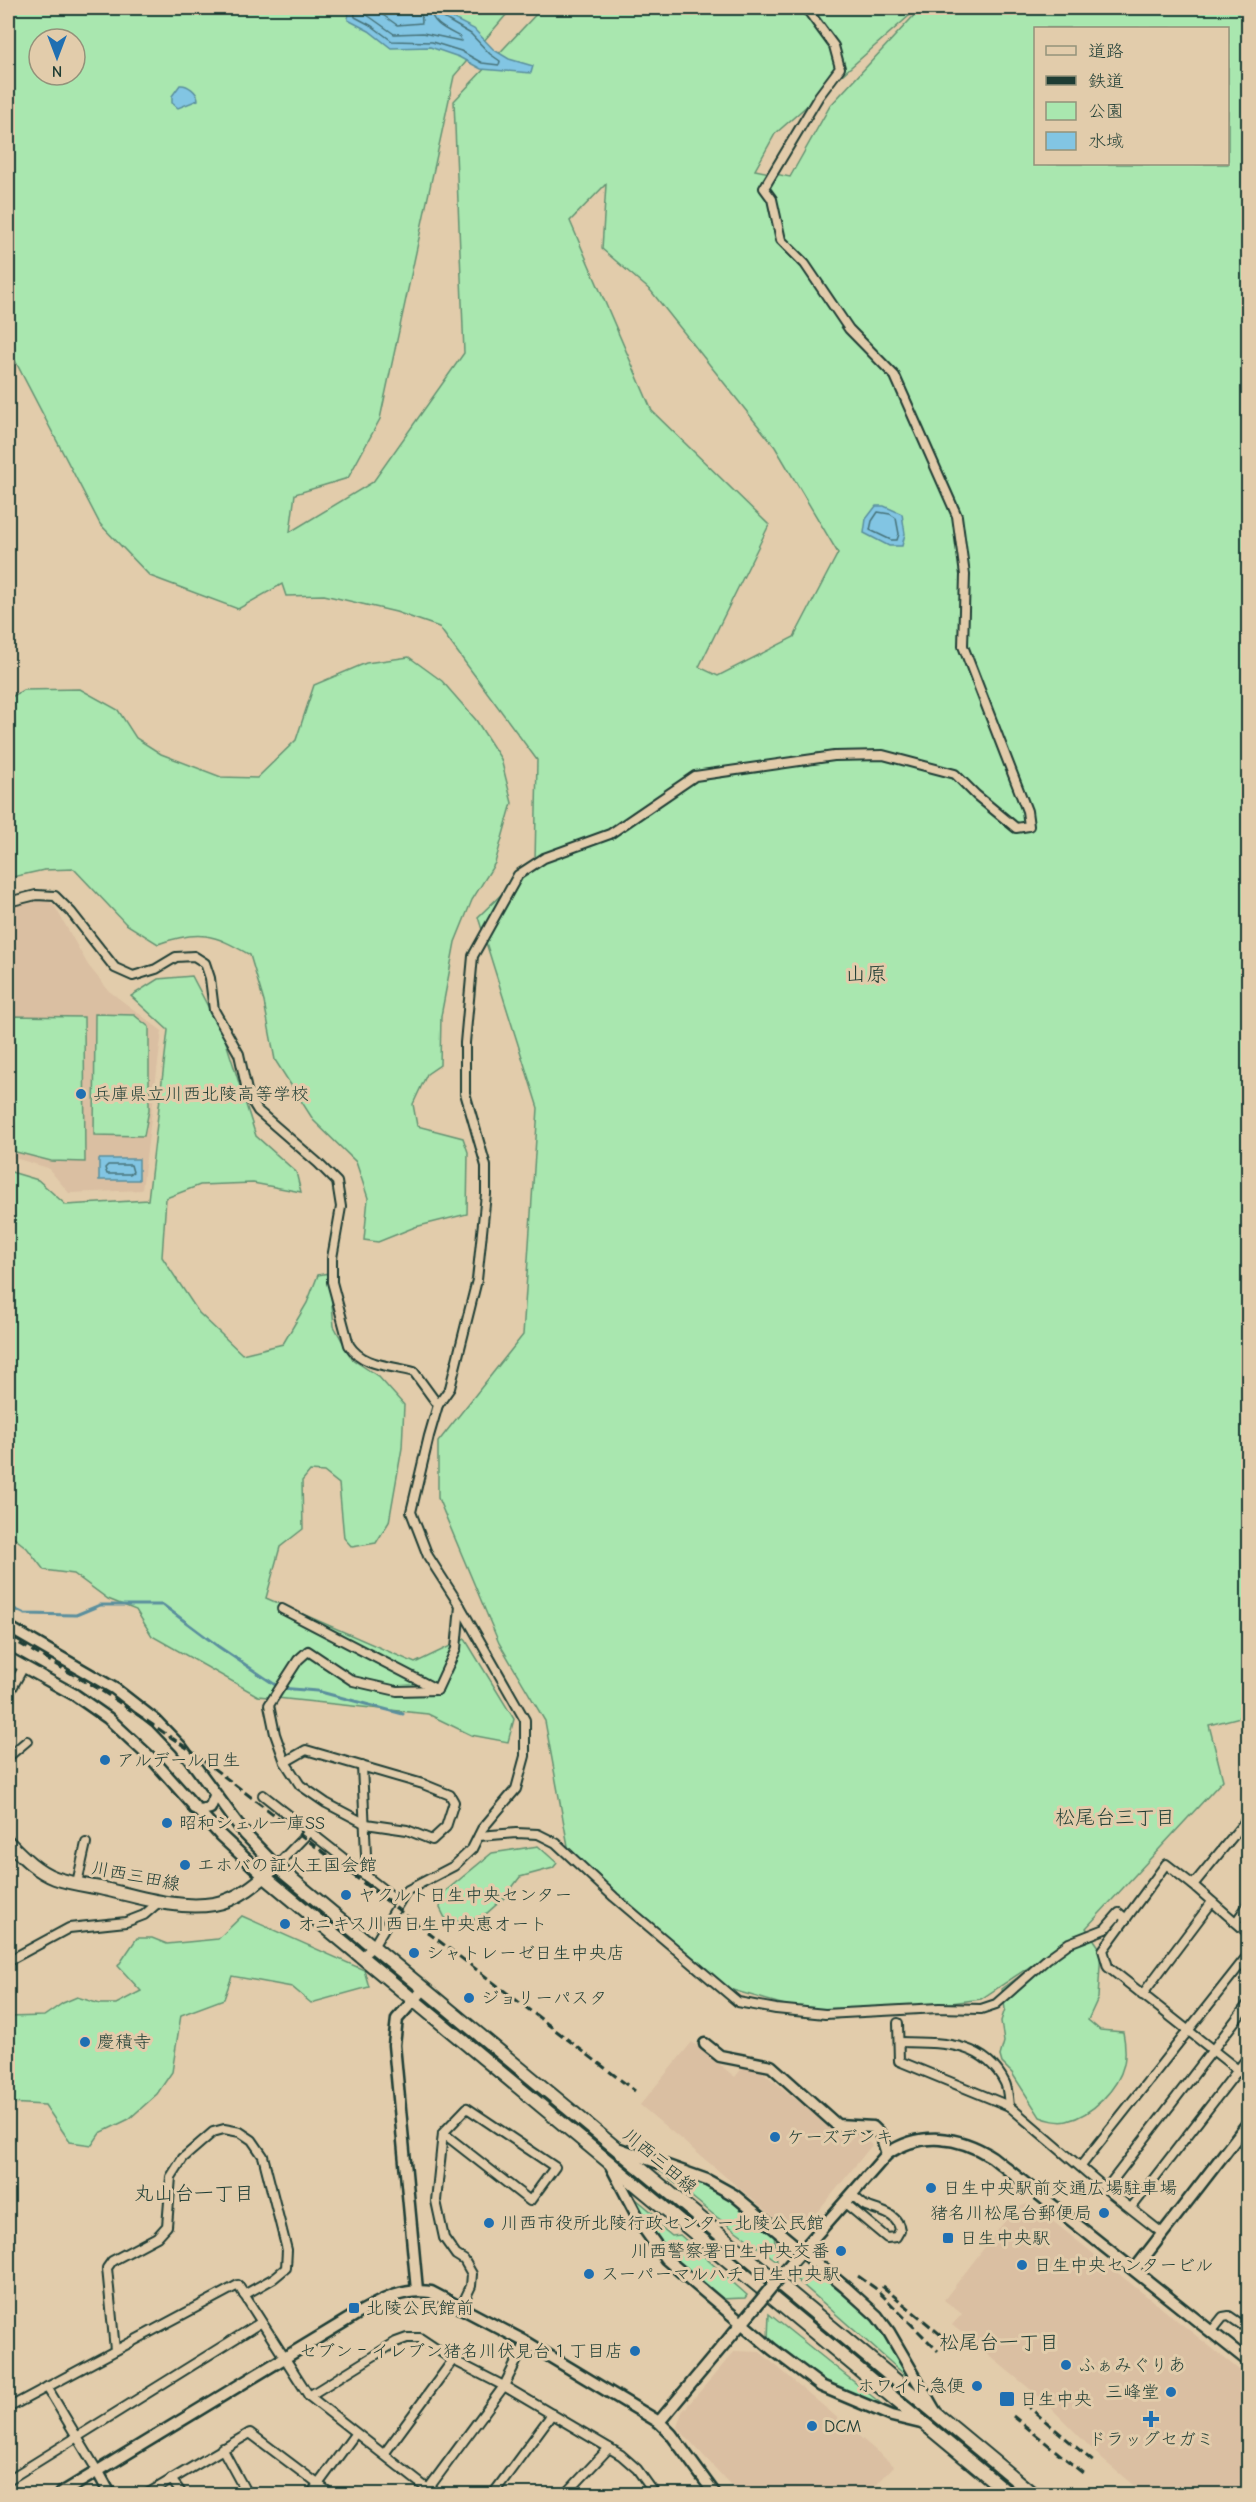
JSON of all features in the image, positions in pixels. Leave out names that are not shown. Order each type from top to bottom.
[{"type":"main road","name":"川西三田線","points":[[8,1842],[28,1862],[54,1878],[160,1901],[212,1904],[240,1894],[265,1877],[276,1866],[1033,2494]]},
{"type":"main road","name":"川西三田線","points":[[265,1877],[1009,2494]]},
{"type":"street","points":[[362,1956],[373,1947],[406,1891],[454,1866],[472,1849],[478,1836],[516,1789],[525,1756],[525,1720],[460,1606],[428,1556],[411,1512],[438,1405],[450,1388],[477,1280],[486,1194],[486,1166],[465,1093],[465,1043],[473,956],[518,875],[544,858],[610,834],[695,776],[834,756],[883,755],[955,774],[976,795],[1016,828],[1029,826],[1027,811],[1019,789],[963,646],[965,575],[957,516],[895,376],[849,329],[805,264],[781,240],[772,199],[764,188],[819,96],[840,68],[834,46],[806,8]]},
{"type":"street","points":[[8,902],[36,895],[55,896],[71,912],[115,968],[133,976],[156,969],[176,957],[194,956],[205,963],[210,978],[214,1010],[238,1054],[248,1095],[258,1111],[337,1182],[341,1207],[332,1258],[332,1282],[349,1345],[355,1354],[369,1362],[414,1372],[438,1405]]},
{"type":"street","points":[[437,1690],[456,1649],[460,1606]]},
{"type":"street","points":[[282,1609],[437,1690]]},
{"type":"street","points":[[8,1627],[66,1659],[136,1704],[181,1747],[215,1796],[276,1866],[310,1831]]},
{"type":"street","points":[[285,1762],[306,1750],[423,1784],[450,1795],[454,1802],[446,1827],[432,1840],[407,1830],[366,1824],[326,1803],[300,1785],[285,1762],[275,1734],[269,1705],[298,1660],[308,1651],[353,1681],[397,1691],[437,1690]]},
{"type":"street","points":[[8,1658],[75,1695],[108,1718],[154,1761],[194,1808],[265,1877]]},
{"type":"street","points":[[8,1695],[24,1666]]},
{"type":"street","points":[[8,1757],[27,1741]]},
{"type":"street","points":[[362,1766],[367,1877]]},
{"type":"street","points":[[263,1795],[399,1902]]},
{"type":"street","points":[[194,1808],[201,1810],[210,1808],[215,1796]]},
{"type":"street","points":[[1193,1885],[1248,1818]]},
{"type":"street","points":[[478,1836],[538,1834],[556,1843],[614,1897],[738,2002],[776,2009],[825,2014],[939,2008],[981,2009],[996,2004],[1047,1959],[1069,1943],[1105,1929],[1119,1913],[1125,1919]]},
{"type":"street","points":[[77,1883],[86,1843]]},
{"type":"street","points":[[1248,1933],[1166,1864],[1103,1950],[1108,1967],[1248,2078]]},
{"type":"street","points":[[8,1961],[69,1929],[126,1922],[144,1915],[160,1901]]},
{"type":"street","points":[[1142,1995],[1212,1902]]},
{"type":"street","points":[[1236,1922],[1248,1905]]},
{"type":"street","points":[[1081,2166],[1248,1955]]},
{"type":"street","points":[[417,2290],[394,2045],[397,2019],[424,1989]]},
{"type":"street","points":[[1106,2188],[1248,2004]]},
{"type":"street","points":[[898,2023],[899,2061],[1009,2106],[1162,2233]]},
{"type":"street","points":[[899,2043],[945,2043],[974,2050],[990,2064],[1005,2083],[1009,2106]]},
{"type":"street","points":[[705,2044],[720,2056],[771,2066],[837,2125],[873,2127],[878,2131],[887,2154]]},
{"type":"street","points":[[1132,2207],[1248,2057]]},
{"type":"street","points":[[443,2133],[530,2201],[555,2167],[467,2108],[443,2133],[436,2201],[444,2238],[456,2255],[464,2260],[472,2274],[471,2286],[461,2307]]},
{"type":"street","points":[[1135,2269],[1248,2124]]},
{"type":"street","points":[[115,2350],[107,2268],[112,2261],[157,2237],[167,2226],[171,2176],[183,2158],[213,2132],[224,2129],[240,2132],[252,2140],[263,2156],[287,2250],[286,2268],[274,2278],[244,2295]]},
{"type":"street","points":[[659,2422],[787,2268],[887,2154],[897,2147],[918,2140],[950,2139],[971,2145],[992,2157],[1248,2361]]},
{"type":"street","points":[[617,2148],[670,2166],[735,2195],[877,2316],[889,2332],[935,2412]]},
{"type":"street","points":[[610,2164],[643,2227],[666,2259],[789,2363],[821,2386],[908,2422],[925,2424]]},
{"type":"street","points":[[848,2199],[888,2213],[898,2222],[900,2230],[896,2237],[887,2238],[848,2199]]},
{"type":"street","points":[[8,2408],[238,2285],[309,2396],[431,2492],[504,2386],[526,2342]]},
{"type":"street","points":[[60,2494],[389,2296],[417,2290],[431,2292],[526,2342],[659,2422],[671,2434],[715,2494]]},
{"type":"street","points":[[1211,2332],[1223,2317],[1229,2316],[1248,2329]]},
{"type":"street","points":[[8,2480],[261,2323]]},
{"type":"street","points":[[309,2396],[396,2342],[407,2338],[420,2338],[453,2360],[504,2386],[609,2448],[637,2469],[651,2493]]},
{"type":"street","points":[[384,2454],[453,2360]]},
{"type":"street","points":[[47,2387],[110,2494]]},
{"type":"street","points":[[493,2494],[552,2414]]},
{"type":"street","points":[[147,2494],[250,2433],[331,2494]]},
{"type":"street","points":[[312,2494],[356,2434]]},
{"type":"street","points":[[222,2448],[247,2494]]},
{"type":"street","points":[[566,2494],[609,2448]]},
{"type":"street","points":[[171,2479],[182,2494]]},
{"type":"shaded area","name":"兵庫県立川西北陵高等学校","points":[[41,897],[54,905],[88,965],[109,991],[162,1031],[142,1190],[69,1193],[48,1168],[8,1156],[8,905]]},
{"type":"shaded area","points":[[692,2042],[735,2077],[743,2067],[754,2065],[848,2142],[856,2133],[872,2145],[809,2223],[782,2224],[640,2105]]},
{"type":"shaded area","points":[[1030,2203],[1248,2377],[1248,2494],[1144,2494],[1103,2460],[1042,2399],[952,2325],[962,2314],[944,2300],[1015,2208]]},
{"type":"shaded area","points":[[735,2351],[760,2352],[894,2466],[868,2494],[739,2494],[677,2427],[682,2412]]},
{"type":"green space","points":[[8,8],[512,8],[454,76],[380,419],[348,478],[295,494],[290,532],[373,482],[464,353],[454,101],[542,8],[918,8],[775,134],[755,170],[790,177],[830,106],[921,8],[1248,8],[1248,1715],[1209,1725],[1223,1780],[1086,1928],[1101,1950],[1098,1998],[1088,2020],[1100,2030],[1123,2032],[1125,2052],[1124,2064],[1116,2083],[1103,2100],[1086,2113],[1064,2122],[1040,2117],[1012,2073],[1002,2063],[1000,2056],[1004,2042],[1001,2021],[1005,2009],[1002,1989],[1065,1943],[981,1999],[834,2019],[722,1987],[570,1857],[545,1721],[499,1643],[438,1498],[438,1442],[523,1335],[538,1108],[478,917],[535,862],[537,760],[439,627],[396,612],[324,595],[286,596],[282,584],[238,609],[150,576],[100,524],[8,347]],"holes":[[[606,184],[602,249],[651,291],[775,447],[838,553],[794,637],[718,676],[699,667],[769,525],[652,411],[570,221]]]},
{"type":"green space","points":[[409,657],[442,681],[476,720],[501,759],[512,803],[495,863],[472,900],[455,942],[441,1016],[440,1065],[427,1074],[413,1104],[417,1126],[463,1138],[468,1152],[467,1214],[415,1227],[378,1242],[364,1240],[368,1198],[356,1162],[314,1121],[275,1060],[264,1002],[250,955],[226,942],[206,936],[185,936],[158,944],[126,924],[74,869],[44,870],[8,878],[8,699],[23,690],[80,689],[118,710],[136,738],[161,754],[221,777],[257,778],[296,740],[314,685],[366,663]]},
{"type":"green space","points":[[192,976],[225,1039],[256,1136],[296,1172],[301,1192],[253,1183],[200,1185],[166,1198],[162,1257],[199,1313],[242,1354],[283,1344],[307,1303],[318,1275],[329,1273],[334,1326],[352,1359],[379,1377],[404,1405],[402,1448],[389,1522],[376,1543],[352,1547],[344,1538],[339,1484],[324,1472],[310,1471],[302,1481],[303,1529],[280,1547],[266,1598],[415,1663],[465,1639],[514,1719],[508,1742],[471,1735],[428,1714],[258,1696],[152,1636],[136,1610],[108,1599],[74,1574],[44,1570],[27,1548],[8,1533],[8,1171],[38,1180],[66,1205],[148,1200],[168,1030],[131,996],[158,979]]},
{"type":"green space","points":[[95,1014],[134,1015],[149,1027],[149,1110],[144,1136],[94,1135]]},
{"type":"green space","points":[[8,1016],[84,1017],[85,1162],[51,1161],[8,1150]]},
{"type":"green space","points":[[538,1846],[557,1863],[553,1868],[520,1877],[505,1897],[487,1913],[466,1923],[445,1918],[440,1908],[442,1894],[492,1853]]},
{"type":"green space","points":[[242,1916],[364,1970],[369,1987],[311,2003],[292,1987],[232,1976],[224,1999],[181,2015],[172,2072],[157,2094],[129,2119],[100,2133],[92,2145],[70,2142],[45,2105],[8,2103],[8,2017],[44,2016],[77,1997],[100,2004],[116,2004],[141,1991],[118,1966],[137,1938],[152,1938],[167,1944],[218,1939]]},
{"type":"green space","points":[[653,2165],[719,2192],[774,2235],[777,2261],[714,2215]]},
{"type":"green space","points":[[630,2194],[654,2214],[655,2222],[672,2236],[680,2235],[747,2295],[745,2298],[720,2299],[677,2263],[660,2243]]},
{"type":"green space","points":[[820,2275],[871,2318],[913,2382],[795,2278]]},
{"type":"green space","points":[[769,2314],[888,2409],[817,2378],[768,2339]]},
{"type":"water","points":[[349,8],[442,8],[454,19],[474,29],[494,50],[509,59],[533,66],[531,73],[481,69],[459,57],[430,47],[391,48],[369,31],[348,20]]},
{"type":"water","points":[[180,85],[192,89],[198,100],[178,108],[172,103],[172,96]]},
{"type":"water","points":[[876,506],[884,506],[902,514],[905,534],[902,546],[889,546],[864,533],[866,519]]},
{"type":"water","points":[[99,1159],[139,1159],[139,1180],[99,1180]]},
{"type":"waterway","points":[[8,1606],[25,1614],[76,1615],[100,1605],[163,1605],[219,1647],[280,1688],[317,1691],[403,1714]]},
{"type":"railway","points":[[8,1637],[105,1693],[187,1748],[635,2091]]},
{"type":"railway","points":[[858,2276],[875,2288],[938,2351]]},
{"type":"railway","points":[[882,2286],[947,2340]]},
{"type":"railway","points":[[1024,2403],[1095,2463]]},
{"type":"railway","points":[[1013,2416],[1084,2474]]},
{"type":"place","name":"兵庫県立川西北陵高等学校","points":[[81,1094]]},
{"type":"place","name":"アルデール日生","points":[[105,1760]]},
{"type":"place","name":"昭和シェル一庫SS","points":[[167,1823]]},
{"type":"place","name":"エホバの証人王国会館","points":[[185,1865]]},
{"type":"place","name":"ヤクルト日生中央センター","points":[[346,1895]]},
{"type":"place","name":"オニキス川西日生中央恵オート","points":[[285,1924]]},
{"type":"place","name":"シャトレーゼ日生中央店","points":[[414,1953]]},
{"type":"place","name":"ジョリーパスタ","points":[[469,1998]]},
{"type":"place","name":"慶積寺","points":[[85,2042]]},
{"type":"place","name":"ケーズデンキ","points":[[775,2137]]},
{"type":"place","name":"日生中央駅前交通広場駐車場","points":[[931,2188]]},
{"type":"place","name":"猪名川松尾台郵便局","points":[[1104,2213]]},
{"type":"place","name":"川西市役所北陵行政センター北陵公民館","points":[[489,2223]]},
{"type":"place","name":"日生中央駅","points":[[948,2238]]},
{"type":"place","name":"川西警察署日生中央交番","points":[[841,2251]]},
{"type":"place","name":"日生中央センタービル","points":[[1022,2265]]},
{"type":"place","name":"スーパーマルハチ 日生中央駅","points":[[589,2274]]},
{"type":"place","name":"北陵公民館前","points":[[354,2308]]},
{"type":"place","name":"セブン‐イレブン猪名川伏見台１丁目店","points":[[635,2351]]},
{"type":"place","name":"ふぁみぐりあ","points":[[1066,2365]]},
{"type":"place","name":"ホワイト急便","points":[[977,2386]]},
{"type":"place","name":"三峰堂","points":[[1171,2392]]},
{"type":"place","name":"日生中央","points":[[1007,2399]]},
{"type":"place","name":"ドラッグセガミ","points":[[1151,2419]]},
{"type":"place","name":"DCM","points":[[812,2426]]},
{"type":"district","name":"山原","points":[[866,974]]},
{"type":"district","name":"松尾台三丁目","points":[[1115,1817]]},
{"type":"district","name":"丸山台一丁目","points":[[194,2193]]},
{"type":"district","name":"松尾台一丁目","points":[[999,2342]]}]
